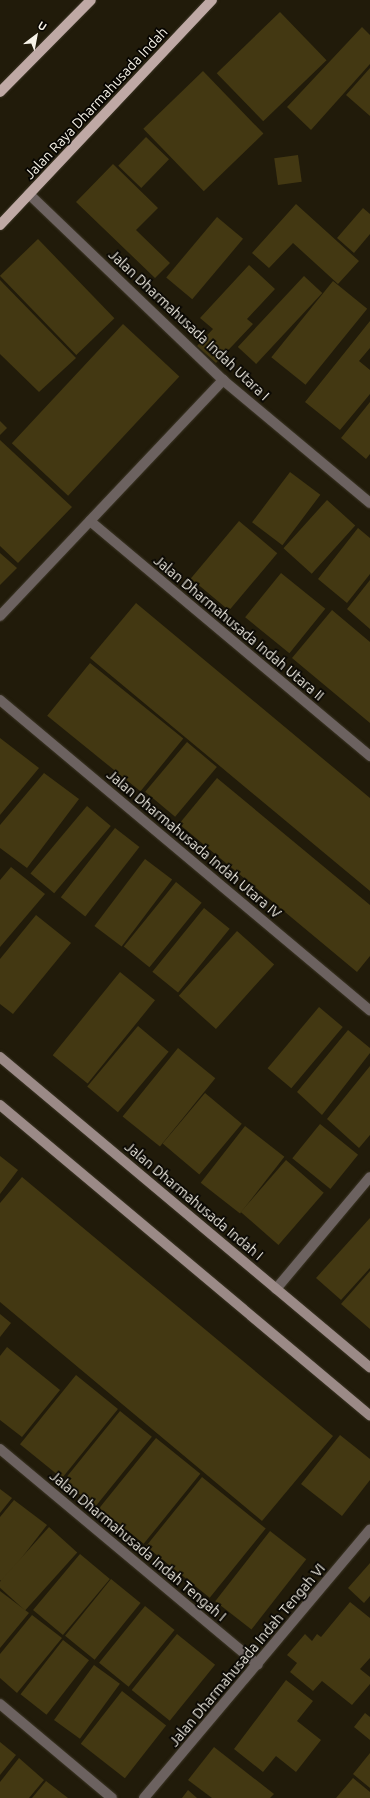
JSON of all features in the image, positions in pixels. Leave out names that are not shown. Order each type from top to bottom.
[{"type":"main road","points":[[0,92],[91,0]]},
{"type":"main road","name":"Jalan Raya Dharmahusada Indah","points":[[0,225],[212,0]]},
{"type":"main road","name":"Jalan Dharmahusada Indah I","points":[[2,1062],[370,1368]]},
{"type":"main road","points":[[0,1105],[370,1415]]},
{"type":"street","name":"Jalan Dharmahusada Indah Utara I","points":[[30,194],[223,380],[370,503]]},
{"type":"street","points":[[0,616],[223,380]]},
{"type":"street","name":"Jalan Dharmahusada Indah Utara II","points":[[90,521],[370,756]]},
{"type":"street","name":"Jalan Dharmahusada Indah Utara IV","points":[[0,700],[370,1010]]},
{"type":"street","points":[[276,1289],[370,1177]]},
{"type":"street","name":"Jalan Dharmahusada Indah Tengah I","points":[[0,1448],[258,1665]]},
{"type":"street","name":"Jalan Dharmahusada Indah Tengah VI","points":[[144,1798],[258,1665],[370,1530]]},
{"type":"street","points":[[0,1704],[112,1798]]},
{"type":"building","points":[[280,12],[327,60],[263,121],[217,73]]},
{"type":"building","points":[[362,27],[370,35],[370,64],[311,130],[287,107]]},
{"type":"building","points":[[370,68],[370,116],[346,95]]},
{"type":"building","points":[[203,71],[263,134],[204,191],[143,129]]},
{"type":"building","points":[[146,137],[169,159],[141,188],[118,166]]},
{"type":"building","points":[[298,155],[302,182],[278,185],[274,158]]},
{"type":"building","points":[[113,164],[158,208],[136,230],[170,263],[155,278],[76,202]]},
{"type":"building","points":[[296,204],[359,261],[338,284],[293,243],[269,268],[252,253]]},
{"type":"building","points":[[363,208],[370,214],[370,234],[354,253],[337,238]]},
{"type":"building","points":[[217,217],[243,239],[192,299],[166,278]]},
{"type":"building","points":[[38,239],[114,318],[76,355],[0,276]]},
{"type":"building","points":[[249,265],[275,289],[247,319],[253,324],[216,363],[197,346],[213,329],[200,318]]},
{"type":"building","points":[[304,276],[322,293],[256,364],[238,347]]},
{"type":"building","points":[[0,280],[76,358],[39,392],[0,354]]},
{"type":"building","points":[[333,281],[367,309],[306,385],[271,357]]},
{"type":"building","points":[[370,321],[370,348],[359,361],[370,370],[370,394],[340,430],[305,402]]},
{"type":"building","points":[[123,324],[179,377],[68,496],[12,443]]},
{"type":"building","points":[[370,402],[370,454],[366,459],[341,438]]},
{"type":"building","points":[[0,421],[7,428],[0,435]]},
{"type":"building","points":[[0,440],[72,507],[18,563],[0,546]]},
{"type":"building","points":[[290,472],[320,495],[282,545],[252,522]]},
{"type":"building","points":[[327,500],[355,525],[312,574],[284,548]]},
{"type":"building","points":[[239,521],[277,553],[229,611],[191,578]]},
{"type":"building","points":[[358,528],[370,538],[370,574],[347,603],[318,579]]},
{"type":"building","points":[[0,553],[17,568],[0,585]]},
{"type":"building","points":[[281,573],[325,609],[289,653],[245,617]]},
{"type":"building","points":[[370,580],[370,629],[347,609]]},
{"type":"building","points":[[136,603],[370,798],[370,891],[90,658]]},
{"type":"building","points":[[332,610],[370,642],[370,723],[292,658]]},
{"type":"building","points":[[90,663],[183,739],[140,791],[47,716]]},
{"type":"building","points":[[0,738],[39,768],[0,815]]},
{"type":"building","points":[[187,742],[217,767],[175,817],[145,792]]},
{"type":"building","points":[[44,773],[79,799],[27,868],[0,848],[0,825]]},
{"type":"building","points":[[217,778],[370,905],[370,956],[357,972],[179,824]]},
{"type":"building","points":[[87,806],[111,826],[54,893],[30,873]]},
{"type":"building","points":[[115,828],[139,847],[85,916],[61,897]]},
{"type":"building","points":[[145,859],[172,879],[122,947],[94,926]]},
{"type":"building","points":[[11,867],[45,894],[0,947],[0,880]]},
{"type":"building","points":[[176,882],[202,903],[149,967],[124,947]]},
{"type":"building","points":[[204,908],[230,929],[178,992],[152,972]]},
{"type":"building","points":[[36,915],[71,943],[13,1014],[0,1004],[0,959]]},
{"type":"building","points":[[237,931],[274,964],[216,1029],[179,996]]},
{"type":"building","points":[[120,972],[155,1000],[88,1083],[53,1055]]},
{"type":"building","points":[[319,1007],[343,1027],[291,1088],[268,1068]]},
{"type":"building","points":[[138,1026],[169,1052],[118,1112],[87,1087]]},
{"type":"building","points":[[348,1030],[370,1048],[370,1053],[322,1115],[297,1092]]},
{"type":"building","points":[[178,1048],[215,1078],[160,1147],[123,1116]]},
{"type":"building","points":[[370,1066],[370,1135],[359,1148],[327,1119]]},
{"type":"building","points":[[205,1093],[242,1124],[199,1174],[163,1144]]},
{"type":"building","points":[[320,1124],[358,1155],[330,1189],[292,1158]]},
{"type":"building","points":[[245,1126],[284,1157],[240,1214],[201,1183]]},
{"type":"building","points":[[0,1156],[18,1170],[0,1194]]},
{"type":"building","points":[[286,1160],[324,1193],[278,1245],[241,1212]]},
{"type":"building","points":[[22,1177],[333,1436],[262,1521],[0,1302],[0,1203]]},
{"type":"building","points":[[370,1218],[370,1268],[341,1300],[316,1278]]},
{"type":"building","points":[[370,1271],[370,1329],[341,1304]]},
{"type":"building","points":[[0,1314],[11,1323],[0,1337]]},
{"type":"building","points":[[7,1347],[60,1390],[22,1437],[0,1420],[0,1356]]},
{"type":"building","points":[[76,1375],[118,1409],[62,1478],[20,1444]]},
{"type":"building","points":[[120,1411],[152,1437],[95,1507],[63,1481]]},
{"type":"building","points":[[340,1435],[370,1459],[370,1480],[342,1516],[301,1484]]},
{"type":"building","points":[[156,1438],[200,1474],[144,1544],[99,1508]]},
{"type":"building","points":[[202,1477],[266,1529],[210,1598],[146,1546]]},
{"type":"building","points":[[0,1489],[12,1498],[0,1513]]},
{"type":"building","points":[[14,1500],[47,1525],[3,1582],[0,1580],[0,1517]]},
{"type":"building","points":[[49,1527],[77,1552],[25,1610],[0,1588],[0,1581]]},
{"type":"building","points":[[270,1531],[306,1559],[251,1629],[215,1601]]},
{"type":"building","points":[[80,1554],[110,1579],[63,1635],[33,1610]]},
{"type":"building","points":[[370,1563],[370,1596],[364,1603],[348,1588]]},
{"type":"building","points":[[111,1579],[141,1603],[95,1660],[65,1636]]},
{"type":"building","points":[[0,1591],[29,1613],[0,1648]]},
{"type":"building","points":[[350,1602],[370,1618],[370,1658],[360,1669],[370,1677],[370,1684],[352,1705],[322,1681],[313,1691],[290,1672],[297,1663],[287,1655],[305,1634],[312,1641],[317,1634],[321,1637]]},
{"type":"building","points":[[145,1606],[175,1630],[129,1687],[99,1663]]},
{"type":"building","points":[[32,1615],[62,1638],[17,1693],[0,1678],[0,1654]]},
{"type":"building","points":[[177,1634],[215,1665],[170,1721],[132,1690]]},
{"type":"building","points":[[63,1640],[89,1660],[47,1715],[21,1694]]},
{"type":"building","points":[[94,1665],[120,1684],[80,1739],[54,1720]]},
{"type":"building","points":[[286,1680],[313,1701],[297,1721],[321,1740],[296,1772],[276,1756],[263,1772],[234,1749]]},
{"type":"building","points":[[122,1691],[166,1725],[125,1778],[81,1744]]},
{"type":"building","points":[[365,1713],[370,1717],[370,1740],[354,1727]]},
{"type":"building","points":[[0,1742],[16,1755],[0,1775]]},
{"type":"building","points":[[214,1747],[274,1794],[270,1798],[212,1798],[188,1780]]},
{"type":"building","points":[[370,1753],[370,1788],[353,1774]]},
{"type":"building","points":[[19,1758],[44,1780],[29,1798],[0,1798],[0,1782]]},
{"type":"building","points":[[353,1778],[370,1792],[370,1798],[336,1798]]},
{"type":"building","points":[[46,1781],[68,1798],[32,1798]]},
{"type":"building","points":[[188,1790],[197,1798],[182,1798]]}]
